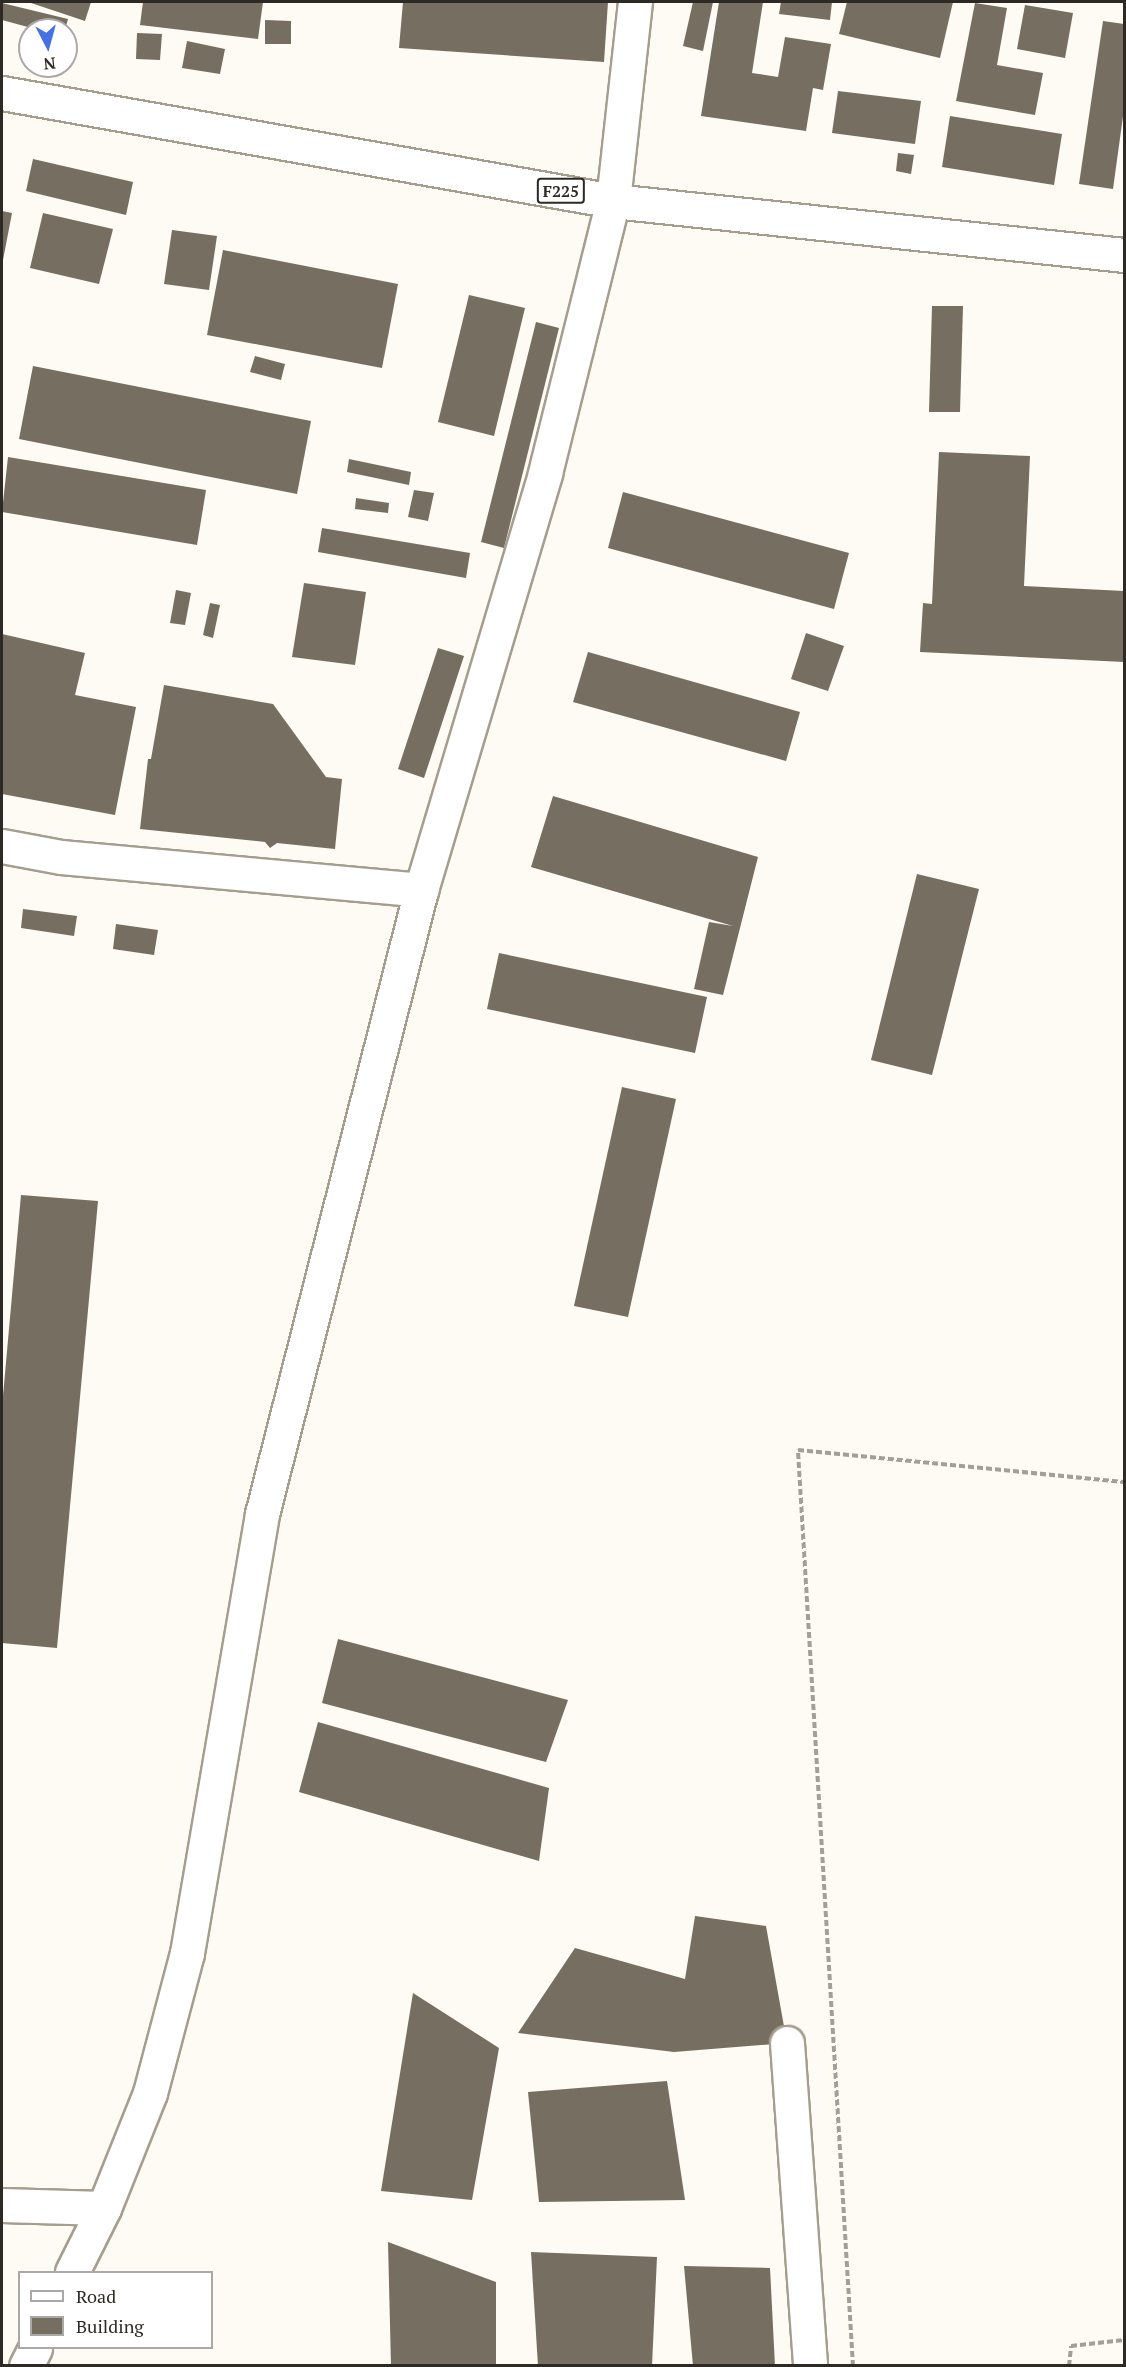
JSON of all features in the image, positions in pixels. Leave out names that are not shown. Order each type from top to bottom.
[{"type":"street","points":[[72,2271],[104,2208],[150,2093],[187,1953],[262,1514],[421,890],[546,473],[613,201],[635,2]]},
{"type":"street","name":"F225","points":[[2,93],[613,201],[1125,255]]},
{"type":"street","points":[[2,846],[61,857],[421,890]]},
{"type":"street","points":[[787,2043],[810,2366]]},
{"type":"street","points":[[2,2205],[104,2208]]},
{"type":"street","points":[[26,2366],[34,2349]]},
{"type":"path","points":[[853,2366],[798,1450],[1123,1482]]},
{"type":"path","points":[[1069,2366],[1071,2346],[1125,2340]]},
{"type":"building","points":[[28,2],[91,2],[85,21]]},
{"type":"building","points":[[143,2],[263,2],[258,39],[140,25]]},
{"type":"building","points":[[403,2],[608,2],[604,62],[399,48]]},
{"type":"building","points":[[693,2],[713,2],[703,51],[683,46]]},
{"type":"building","points":[[719,2],[763,2],[752,73],[778,77],[785,37],[831,44],[823,90],[813,88],[806,131],[701,116]]},
{"type":"building","points":[[781,2],[832,2],[830,20],[779,14]]},
{"type":"building","points":[[847,2],[953,2],[940,58],[839,34]]},
{"type":"building","points":[[2,3],[64,18],[18,18],[18,24],[2,20]]},
{"type":"building","points":[[975,3],[1007,8],[997,65],[1043,73],[1035,115],[956,101]]},
{"type":"building","points":[[1025,5],[1073,13],[1065,58],[1017,49]]},
{"type":"building","points":[[265,20],[291,21],[291,44],[265,44]]},
{"type":"building","points":[[1103,21],[1124,24],[1124,109],[1113,189],[1079,184]]},
{"type":"building","points":[[137,33],[162,34],[160,60],[136,59]]},
{"type":"building","points":[[187,41],[225,49],[220,74],[182,68]]},
{"type":"building","points":[[838,91],[921,101],[915,144],[832,133]]},
{"type":"building","points":[[950,116],[1062,134],[1054,185],[942,167]]},
{"type":"building","points":[[898,153],[914,155],[911,174],[896,171]]},
{"type":"building","points":[[33,159],[133,182],[126,215],[26,191]]},
{"type":"building","points":[[2,211],[12,213],[3,260],[2,260]]},
{"type":"building","points":[[43,213],[113,229],[99,284],[30,268]]},
{"type":"building","points":[[172,230],[217,236],[209,290],[164,284]]},
{"type":"building","points":[[223,250],[398,284],[382,368],[207,335]]},
{"type":"building","points":[[469,295],[525,308],[494,436],[438,422]]},
{"type":"building","points":[[932,306],[963,306],[960,412],[929,412]]},
{"type":"building","points":[[536,322],[559,328],[504,548],[481,542]]},
{"type":"building","points":[[255,356],[285,364],[281,380],[250,372]]},
{"type":"building","points":[[33,366],[311,421],[297,494],[19,439]]},
{"type":"building","points":[[939,452],[1030,456],[1024,586],[1124,591],[1124,662],[920,652],[923,603],[932,604]]},
{"type":"building","points":[[8,457],[206,490],[197,545],[2,512]]},
{"type":"building","points":[[349,459],[411,472],[409,485],[347,472]]},
{"type":"building","points":[[414,490],[434,493],[428,521],[408,517]]},
{"type":"building","points":[[623,492],[849,553],[834,609],[608,548]]},
{"type":"building","points":[[356,498],[389,503],[388,513],[355,509]]},
{"type":"building","points":[[322,528],[470,553],[466,578],[318,552]]},
{"type":"building","points":[[304,583],[366,592],[355,665],[292,657]]},
{"type":"building","points":[[176,590],[191,593],[185,625],[170,623]]},
{"type":"building","points":[[210,603],[220,605],[213,638],[203,635]]},
{"type":"building","points":[[806,633],[844,646],[828,691],[791,679]]},
{"type":"building","points":[[2,634],[85,653],[75,695],[136,707],[115,815],[2,794]]},
{"type":"building","points":[[438,648],[464,656],[424,778],[398,769]]},
{"type":"building","points":[[588,652],[800,712],[786,761],[573,702]]},
{"type":"building","points":[[164,685],[273,704],[326,777],[342,779],[335,849],[277,843],[270,848],[265,842],[140,829],[148,759],[151,759]]},
{"type":"building","points":[[553,796],[758,857],[723,995],[694,989],[709,922],[733,926],[531,867]]},
{"type":"building","points":[[917,874],[979,889],[932,1075],[871,1060]]},
{"type":"building","points":[[23,909],[77,916],[74,936],[21,928]]},
{"type":"building","points":[[116,924],[158,930],[154,955],[113,949]]},
{"type":"building","points":[[499,953],[707,997],[695,1053],[487,1009]]},
{"type":"building","points":[[622,1087],[676,1099],[628,1317],[574,1306]]},
{"type":"building","points":[[21,1195],[98,1201],[57,1648],[2,1643],[2,1407]]},
{"type":"building","points":[[338,1639],[568,1700],[546,1762],[322,1703]]},
{"type":"building","points":[[318,1722],[549,1788],[539,1861],[299,1792]]},
{"type":"building","points":[[695,1916],[766,1926],[787,2043],[674,2052],[518,2033],[575,1948],[685,1979]]},
{"type":"building","points":[[413,1993],[499,2048],[472,2200],[381,2191]]},
{"type":"building","points":[[667,2081],[685,2200],[539,2202],[528,2092]]},
{"type":"building","points":[[388,2242],[496,2282],[496,2366],[391,2366]]},
{"type":"building","points":[[531,2252],[657,2257],[652,2366],[538,2366]]},
{"type":"building","points":[[684,2266],[770,2268],[775,2366],[693,2366]]}]
